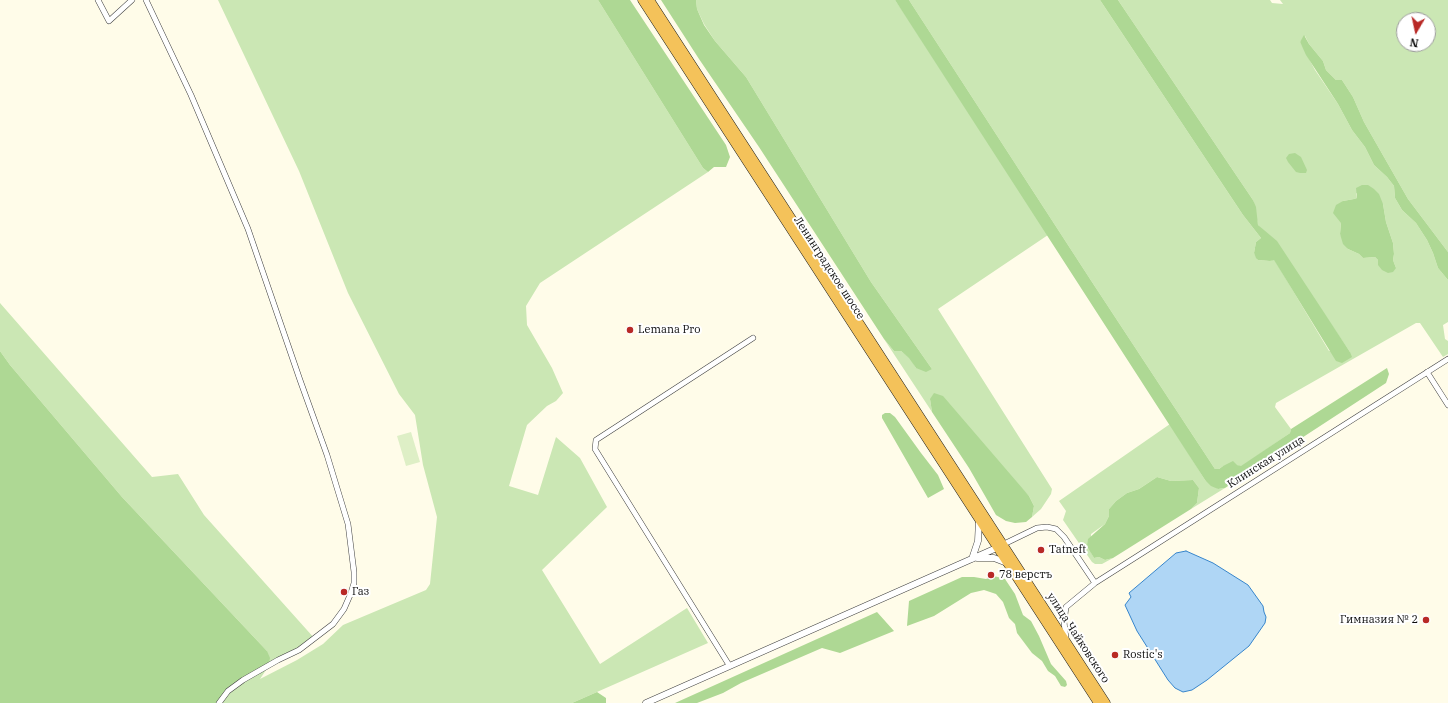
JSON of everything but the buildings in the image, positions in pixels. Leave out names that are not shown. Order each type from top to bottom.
[{"type":"highway","name":"Ленинградское шоссе","points":[[642,0],[980,520],[1001,545]]},
{"type":"highway","name":"Ленинградское шоссе","points":[[650,0],[919,415],[1001,545]]},
{"type":"highway","name":"улица Чайковского","points":[[1001,545],[1008,563],[1098,703]]},
{"type":"highway","name":"улица Чайковского","points":[[1001,545],[1067,641],[1106,703]]},
{"type":"street","points":[[98,0],[109,21],[132,0]]},
{"type":"street","points":[[146,0],[191,95],[248,229],[327,455],[348,524],[354,572],[354,583],[351,593],[344,609],[333,624],[299,650],[243,680],[228,691],[220,703]]},
{"type":"street","points":[[728,665],[595,450],[596,440],[754,338]]},
{"type":"street","name":"Клинская улица","points":[[1067,641],[1064,622],[1066,607],[1094,582],[1448,358]]},
{"type":"street","points":[[1427,372],[1448,405]]},
{"type":"street","points":[[972,559],[978,541],[980,520]]},
{"type":"street","points":[[646,703],[728,665],[972,559],[1037,528],[1047,526],[1056,529],[1064,537],[1094,582]]},
{"type":"street","points":[[972,559],[988,557],[1008,563]]},
{"type":"green space","points":[[218,0],[598,0],[703,168],[708,172],[540,283],[526,306],[527,325],[552,368],[563,393],[556,401],[547,406],[527,425],[509,486],[538,495],[556,437],[580,458],[607,507],[542,570],[600,664],[687,608],[708,643],[572,703],[219,703],[267,651],[122,497],[10,365],[0,351],[0,303],[152,477],[178,474],[204,515],[315,639],[268,667],[260,679],[297,660],[323,644],[343,625],[426,590],[430,584],[437,517],[423,465],[415,415],[399,394],[348,293],[299,171]]},
{"type":"green space","points":[[598,0],[630,0],[726,145],[730,157],[726,167],[714,167],[708,172],[703,168]]},
{"type":"green space","points":[[661,0],[696,0],[697,9],[704,25],[715,41],[746,77],[871,282],[932,369],[926,372],[916,368],[909,358],[901,351],[894,351],[884,339]]},
{"type":"green space","points":[[696,0],[895,0],[904,13],[1048,235],[938,309],[1052,489],[1051,494],[1041,509],[1032,517],[1034,506],[1029,496],[930,399],[932,412],[884,339],[894,351],[901,351],[910,358],[916,368],[932,369],[871,282],[746,77],[715,41],[704,24],[697,9]]},
{"type":"green space","points":[[895,0],[909,0],[1215,469],[1219,469],[1233,461],[1237,465],[1241,466],[1290,433],[1291,429],[1387,368],[1389,374],[1386,383],[1225,488],[1218,489],[1211,486],[1205,480]]},
{"type":"green space","points":[[909,0],[1100,0],[1243,215],[1261,238],[1256,242],[1254,253],[1258,260],[1270,261],[1274,259],[1329,351],[1350,352],[1314,299],[1258,225],[1253,200],[1118,0],[1270,0],[1272,3],[1283,4],[1280,0],[1448,0],[1448,252],[1408,199],[1364,122],[1353,97],[1342,80],[1336,80],[1326,70],[1323,61],[1309,44],[1305,36],[1300,42],[1315,70],[1338,104],[1352,130],[1365,147],[1374,165],[1394,186],[1395,198],[1402,210],[1416,223],[1427,240],[1438,268],[1448,280],[1448,322],[1443,325],[1445,339],[1448,341],[1448,354],[1443,357],[1420,323],[1416,323],[1276,403],[1275,407],[1291,429],[1290,433],[1241,467],[1237,465],[1223,466],[1219,469],[1215,469]],"holes":[[[1356,193],[1383,204],[1386,222],[1393,243],[1393,260],[1396,268],[1378,260],[1375,257],[1363,258],[1359,254],[1348,249],[1340,234],[1343,201],[1357,198]]]},
{"type":"green space","points":[[1100,0],[1118,0],[1253,200],[1256,207],[1258,225],[1277,241],[1352,357],[1342,363],[1336,361],[1274,260],[1258,260],[1256,258],[1254,253],[1256,242],[1261,238],[1243,215]]},
{"type":"green space","points":[[1304,35],[1309,44],[1323,61],[1326,70],[1336,80],[1342,80],[1353,97],[1364,122],[1408,199],[1448,252],[1448,280],[1438,268],[1427,240],[1416,223],[1402,210],[1395,198],[1394,186],[1374,165],[1365,147],[1352,130],[1338,104],[1306,55],[1300,42]]},
{"type":"green space","points":[[1295,153],[1301,157],[1307,170],[1306,173],[1296,172],[1288,162],[1286,158],[1289,154]]},
{"type":"green space","points":[[1362,185],[1368,185],[1374,189],[1379,194],[1383,204],[1386,222],[1393,243],[1393,260],[1396,268],[1393,272],[1388,273],[1382,270],[1378,265],[1378,260],[1375,257],[1363,258],[1359,254],[1348,249],[1343,244],[1340,234],[1341,223],[1333,213],[1336,205],[1343,201],[1357,198],[1356,188]]},
{"type":"green space","points":[[0,351],[10,365],[122,497],[267,651],[270,658],[268,667],[228,691],[219,703],[0,703]]},
{"type":"green space","points":[[934,393],[943,396],[1029,496],[1034,506],[1032,517],[1026,522],[1015,523],[1006,521],[996,515],[969,468],[932,412],[930,399]]},
{"type":"green space","points":[[885,413],[890,413],[895,417],[938,475],[944,489],[928,498],[882,418],[882,415]]},
{"type":"green space","points":[[1170,424],[1205,480],[1218,489],[1225,488],[1191,509],[1197,503],[1199,488],[1193,480],[1171,481],[1157,477],[1139,489],[1127,493],[1116,501],[1109,509],[1109,516],[1105,524],[1091,534],[1091,552],[1094,558],[1099,557],[1105,560],[1113,558],[1102,564],[1095,564],[1092,562],[1063,520],[1066,511],[1059,501]]},
{"type":"green space","points":[[411,432],[420,462],[406,466],[397,436]]},
{"type":"green space","points":[[1157,477],[1171,481],[1193,480],[1199,488],[1197,503],[1191,509],[1113,558],[1105,560],[1099,557],[1094,558],[1087,546],[1088,539],[1105,524],[1109,516],[1109,509],[1116,501],[1127,493],[1139,489]]},
{"type":"green space","points":[[994,576],[1005,579],[1015,594],[1023,615],[1031,621],[1051,664],[1066,681],[1067,685],[1065,687],[1061,686],[1055,676],[1048,671],[1042,661],[1032,653],[1017,633],[1015,624],[1009,618],[1003,602],[996,594],[984,590],[971,593],[934,616],[907,626],[909,601],[962,577],[986,579]]},
{"type":"green space","points":[[877,612],[894,631],[840,653],[822,648],[741,683],[723,693],[697,703],[675,703]]},
{"type":"green space","points":[[597,692],[606,698],[606,703],[572,703]]},
{"type":"water","points":[[1186,551],[1213,563],[1248,585],[1263,606],[1266,617],[1265,623],[1249,646],[1207,680],[1192,690],[1183,692],[1175,688],[1168,680],[1137,631],[1125,605],[1131,597],[1129,593],[1176,553]]},
{"type":"place","name":"Lemana Pro","points":[[630,330]]},
{"type":"place","name":"Tatneft","points":[[1041,550]]},
{"type":"place","name":"78 верстъ","points":[[991,575]]},
{"type":"place","name":"Газ","points":[[344,592]]},
{"type":"place","name":"Гимназия № 2","points":[[1426,620]]},
{"type":"place","name":"Rostic's","points":[[1115,655]]}]
